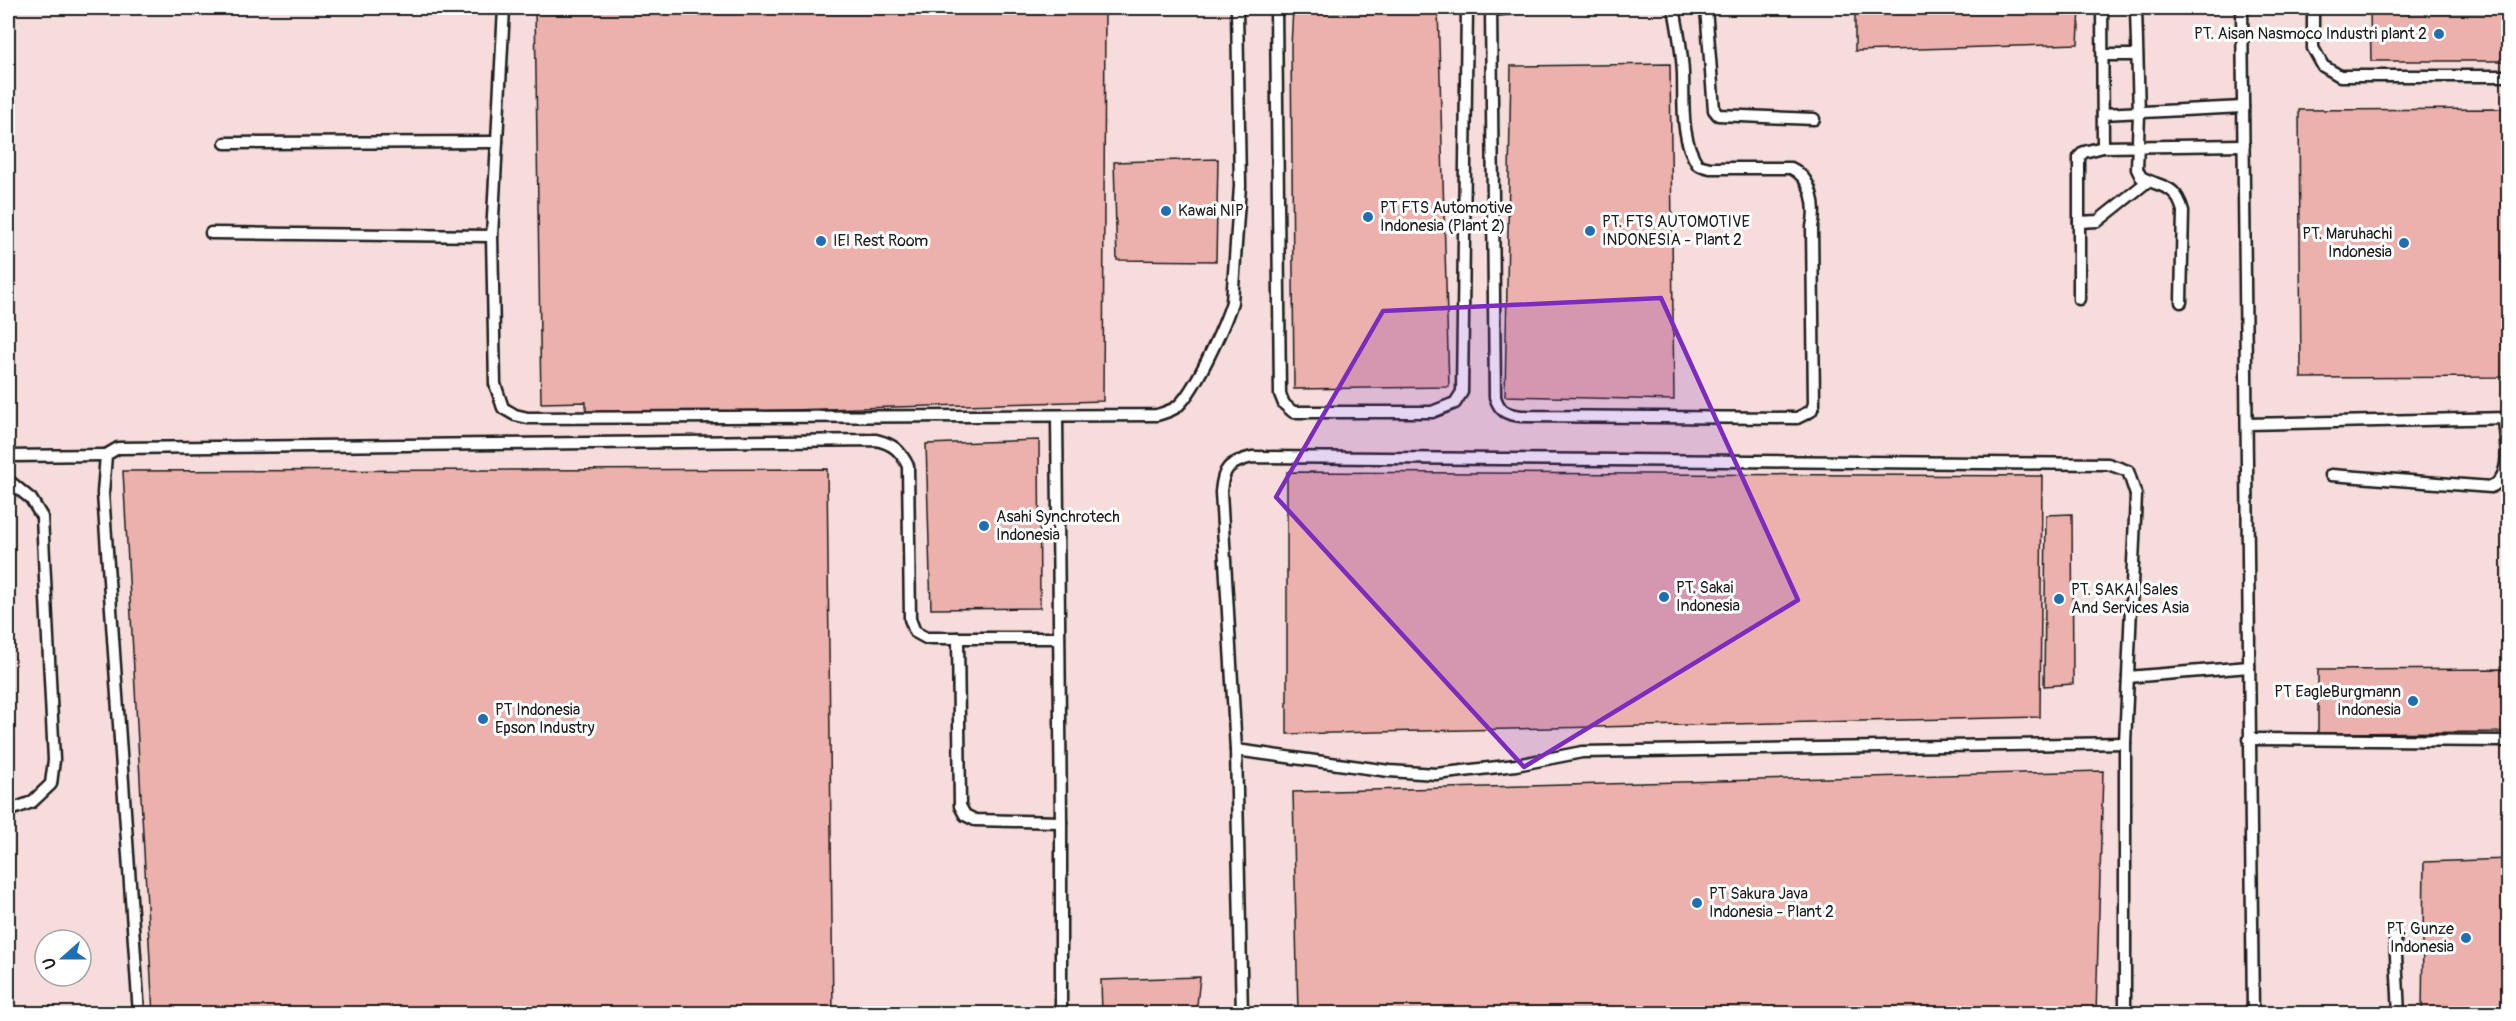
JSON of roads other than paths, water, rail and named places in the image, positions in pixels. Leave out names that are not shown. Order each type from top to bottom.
[{"type":"lane","points":[[504,8],[492,236],[495,384],[503,408],[515,415],[528,418],[1157,415],[1176,408],[1188,395],[1227,318],[1232,302],[1240,186],[1237,8]]},
{"type":"lane","points":[[1276,8],[1280,394],[1284,404],[1293,412],[1432,412],[1455,403],[1461,392],[1467,8]]},
{"type":"lane","points":[[1511,8],[1491,9],[1495,397],[1499,408],[1506,414],[1521,417],[1797,418],[1811,411],[1814,404],[1812,227],[1815,214],[1812,198],[1807,182],[1800,173],[1791,168],[1710,168],[1698,165],[1685,130],[1683,73],[1674,8]]},
{"type":"lane","points":[[1706,8],[1714,110],[1718,115],[1814,119]]},
{"type":"lane","points":[[2102,8],[2103,147]]},
{"type":"lane","points":[[2136,8],[2139,114],[2137,169],[2141,177],[2175,192],[2181,206],[2181,302]]},
{"type":"lane","points":[[2242,8],[2253,1014]]},
{"type":"lane","points":[[2313,8],[2313,48],[2323,66],[2340,76],[2508,76]]},
{"type":"lane","points":[[2103,55],[2137,55]]},
{"type":"lane","points":[[2103,114],[2243,107]]},
{"type":"lane","points":[[225,143],[497,142]]},
{"type":"lane","points":[[2079,299],[2079,157],[2084,152],[2103,147],[2244,145]]},
{"type":"lane","points":[[2079,222],[2098,220],[2148,181]]},
{"type":"lane","points":[[211,233],[492,236]]},
{"type":"lane","points":[[1057,416],[1061,1014]]},
{"type":"lane","points":[[2247,424],[2506,418],[2505,472],[2502,480],[2491,487],[2331,475]]},
{"type":"lane","points":[[8,456],[106,455],[118,448],[138,447],[876,440],[891,444],[901,453],[908,466],[909,619],[915,632],[926,638],[1059,638]]},
{"type":"lane","points":[[106,455],[103,493],[139,1014]]},
{"type":"lane","points":[[1242,1014],[1236,750],[1221,492],[1222,475],[1233,462],[1252,457],[2108,464],[2128,471],[2136,495],[2125,743],[2125,1014]]},
{"type":"lane","points":[[8,480],[32,499],[42,517],[54,760],[51,784],[32,802],[8,811]]},
{"type":"lane","points":[[958,638],[960,806],[965,815],[975,820],[1061,822]]},
{"type":"lane","points":[[2128,677],[2249,668]]},
{"type":"lane","points":[[2249,739],[2503,741]]},
{"type":"lane","points":[[1236,750],[1389,771],[1436,774],[1516,765],[1582,752],[2125,743]]},
{"type":"lane","points":[[2395,937],[2399,1014]]},
{"type":"place","name":"PT. Aisan Nasmoco Industri plant 2","points":[[2439,34]]},
{"type":"place","name":"Kawai NIP","points":[[1166,211]]},
{"type":"place","name":"PT FTS Automotive Indonesia (Plant 2)","points":[[1368,217]]},
{"type":"place","name":"PT. FTS AUTOMOTIVE INDONESIA - Plant 2","points":[[1590,231]]},
{"type":"place","name":"IEI Rest Room","points":[[821,241]]},
{"type":"place","name":"PT. Maruhachi Indonesia","points":[[2404,243]]},
{"type":"place","name":"Asahi Synchrotech Indonesia","points":[[984,526]]},
{"type":"place","name":"PT. Sakai Indonesia","points":[[1664,597]]},
{"type":"place","name":"PT. SAKAI Sales And Services Asia","points":[[2059,599]]},
{"type":"place","name":"PT EagleBurgmann Indonesia","points":[[2413,701]]},
{"type":"place","name":"PT Indonesia Epson Industry","points":[[483,719]]},
{"type":"place","name":"PT Sakura Java Indonesia - Plant 2","points":[[1697,903]]},
{"type":"place","name":"PT. Gunze Indonesia","points":[[2466,938]]}]
